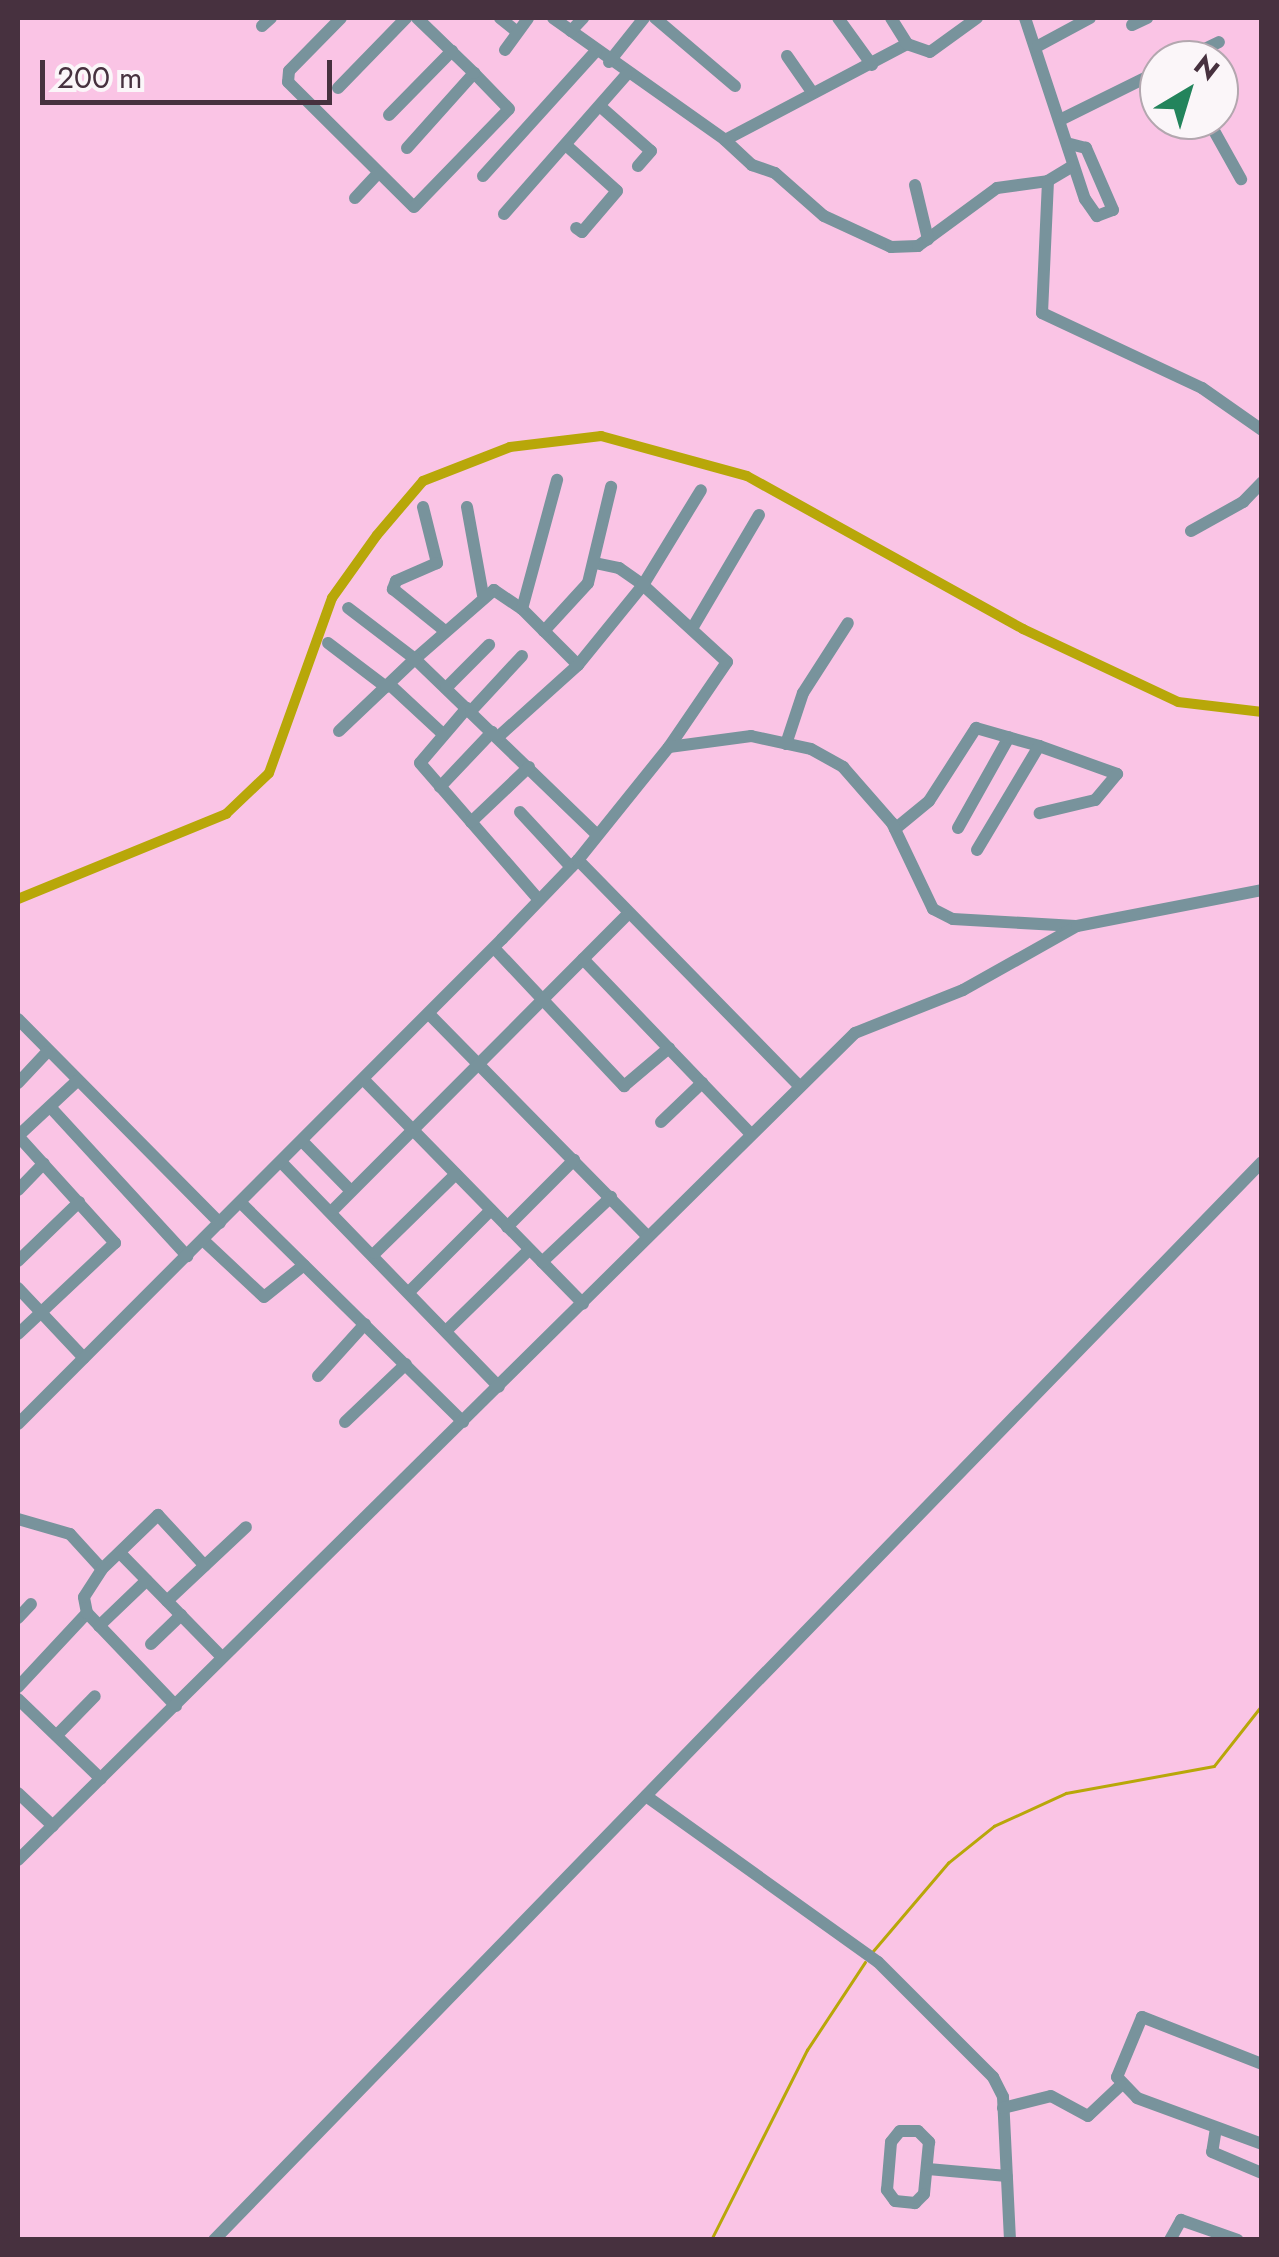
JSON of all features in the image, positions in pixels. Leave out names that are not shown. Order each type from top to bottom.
[{"type":"street","points":[[341,18],[286,76],[414,207],[509,108]]},
{"type":"street","points":[[338,88],[406,18]]},
{"type":"street","points":[[417,18],[529,128]]},
{"type":"street","points":[[500,18],[517,32]]},
{"type":"street","points":[[505,50],[528,18]]},
{"type":"street","points":[[553,18],[626,75],[855,232],[891,247],[912,248],[996,188],[1048,181],[1071,167]]},
{"type":"street","points":[[571,32],[583,18]]},
{"type":"street","points":[[609,62],[644,18]]},
{"type":"street","points":[[654,18],[736,86]]},
{"type":"street","points":[[838,18],[872,65]]},
{"type":"street","points":[[891,18],[908,44],[930,52],[977,18]]},
{"type":"street","points":[[1024,18],[1038,46],[1070,144],[1071,167],[1093,213],[1113,210],[1086,148],[1070,144]]},
{"type":"street","points":[[1038,46],[1090,18]]},
{"type":"street","points":[[1132,25],[1147,18]]},
{"type":"street","points":[[725,140],[908,44]]},
{"type":"street","points":[[390,115],[452,51]]},
{"type":"street","points":[[483,176],[596,51]]},
{"type":"street","points":[[787,56],[812,92]]},
{"type":"street","points":[[408,148],[474,73]]},
{"type":"street","points":[[504,214],[602,108],[626,75]]},
{"type":"street","points":[[1062,119],[1139,81]]},
{"type":"street","points":[[602,108],[651,151],[638,166]]},
{"type":"street","points":[[1219,140],[1241,179]]},
{"type":"street","points":[[567,146],[617,191],[582,232],[576,228]]},
{"type":"street","points":[[355,198],[378,173]]},
{"type":"street","points":[[1048,181],[1042,313],[1202,388],[1262,430]]},
{"type":"street","points":[[915,185],[928,239]]},
{"type":"street","points":[[522,609],[557,480]]},
{"type":"street","points":[[1191,531],[1242,502],[1262,482]]},
{"type":"street","points":[[544,631],[588,583],[611,487]]},
{"type":"street","points":[[440,786],[578,665],[644,585],[701,490]]},
{"type":"street","points":[[467,506],[483,596]]},
{"type":"street","points":[[423,508],[435,567],[396,581],[393,589],[445,631]]},
{"type":"street","points":[[693,627],[759,515]]},
{"type":"street","points":[[18,1424],[540,900],[670,747],[727,662],[644,585],[595,563]]},
{"type":"street","points":[[340,731],[483,596],[504,592],[578,665]]},
{"type":"street","points":[[348,608],[415,658],[597,836]]},
{"type":"street","points":[[786,744],[798,703],[848,623]]},
{"type":"street","points":[[328,643],[388,686],[442,734]]},
{"type":"street","points":[[446,688],[489,645]]},
{"type":"street","points":[[522,656],[420,760],[540,900]]},
{"type":"street","points":[[895,829],[929,800],[976,728],[1117,774],[1094,800],[1040,813]]},
{"type":"street","points":[[670,747],[751,736],[786,744],[843,767],[895,829],[933,909],[953,919],[1077,926],[1262,890]]},
{"type":"street","points":[[958,828],[1010,737]]},
{"type":"street","points":[[977,850],[1039,746]]},
{"type":"street","points":[[472,822],[529,767]]},
{"type":"street","points":[[520,812],[797,1084]]},
{"type":"street","points":[[333,1210],[627,915]]},
{"type":"street","points":[[18,1860],[582,1304],[797,1084],[872,1021],[963,990],[1077,926]]},
{"type":"street","points":[[494,948],[624,1086],[669,1048]]},
{"type":"street","points":[[583,959],[750,1133]]},
{"type":"street","points":[[430,1014],[648,1237]]},
{"type":"street","points":[[18,1019],[220,1223]]},
{"type":"street","points":[[19,1079],[47,1052]]},
{"type":"street","points":[[364,1080],[582,1304]]},
{"type":"street","points":[[18,1334],[115,1242],[18,1136],[52,1109],[77,1081]]},
{"type":"street","points":[[660,1122],[702,1083]]},
{"type":"street","points":[[52,1109],[187,1256]]},
{"type":"street","points":[[302,1142],[351,1191]]},
{"type":"street","points":[[507,1227],[574,1160]]},
{"type":"street","points":[[281,1162],[411,1290],[498,1387]]},
{"type":"street","points":[[214,2240],[1262,1162]]},
{"type":"street","points":[[18,1190],[44,1163]]},
{"type":"street","points":[[375,1253],[456,1174]]},
{"type":"street","points":[[542,1262],[611,1197]]},
{"type":"street","points":[[18,1261],[79,1202]]},
{"type":"street","points":[[240,1203],[463,1422]]},
{"type":"street","points":[[411,1290],[490,1210]]},
{"type":"street","points":[[204,1240],[264,1297],[304,1265]]},
{"type":"street","points":[[448,1329],[530,1250]]},
{"type":"street","points":[[18,1291],[84,1358]]},
{"type":"street","points":[[318,1376],[366,1324]]},
{"type":"street","points":[[345,1422],[406,1364]]},
{"type":"street","points":[[176,1706],[87,1614],[85,1592],[102,1570],[160,1515],[205,1566]]},
{"type":"street","points":[[18,1519],[70,1534],[102,1570]]},
{"type":"street","points":[[168,1601],[246,1527]]},
{"type":"street","points":[[120,1553],[222,1656]]},
{"type":"street","points":[[99,1626],[147,1580]]},
{"type":"street","points":[[18,1618],[31,1604]]},
{"type":"street","points":[[18,1687],[87,1614]]},
{"type":"street","points":[[151,1644],[180,1615]]},
{"type":"street","points":[[58,1735],[95,1696]]},
{"type":"street","points":[[18,1699],[101,1779]]},
{"type":"street","points":[[18,1793],[53,1826]]},
{"type":"street","points":[[646,1796],[878,1962],[993,2077],[1003,2108],[1010,2240]]},
{"type":"street","points":[[1120,2086],[1118,2076],[1142,2017],[1262,2064]]},
{"type":"street","points":[[1003,2108],[1052,2096],[1088,2116],[1120,2086]]},
{"type":"street","points":[[1120,2086],[1262,2144]]},
{"type":"street","points":[[1216,2128],[1212,2152],[1262,2173]]},
{"type":"street","points":[[894,2135],[924,2135],[928,2169],[922,2200],[889,2196],[894,2135]]},
{"type":"street","points":[[928,2169],[1007,2176]]},
{"type":"street","points":[[1170,2240],[1181,2220],[1238,2240]]},
{"type":"waterway","points":[[18,899],[226,814],[269,773],[332,598],[377,535],[423,481],[510,447],[601,436],[747,476],[1023,629],[1178,702],[1262,712]]},
{"type":"waterway","points":[[873,1951],[948,1863],[994,1826],[1066,1793],[1214,1766],[1262,1705]]},
{"type":"waterway","points":[[711,2240],[807,2050],[865,1962]]}]
